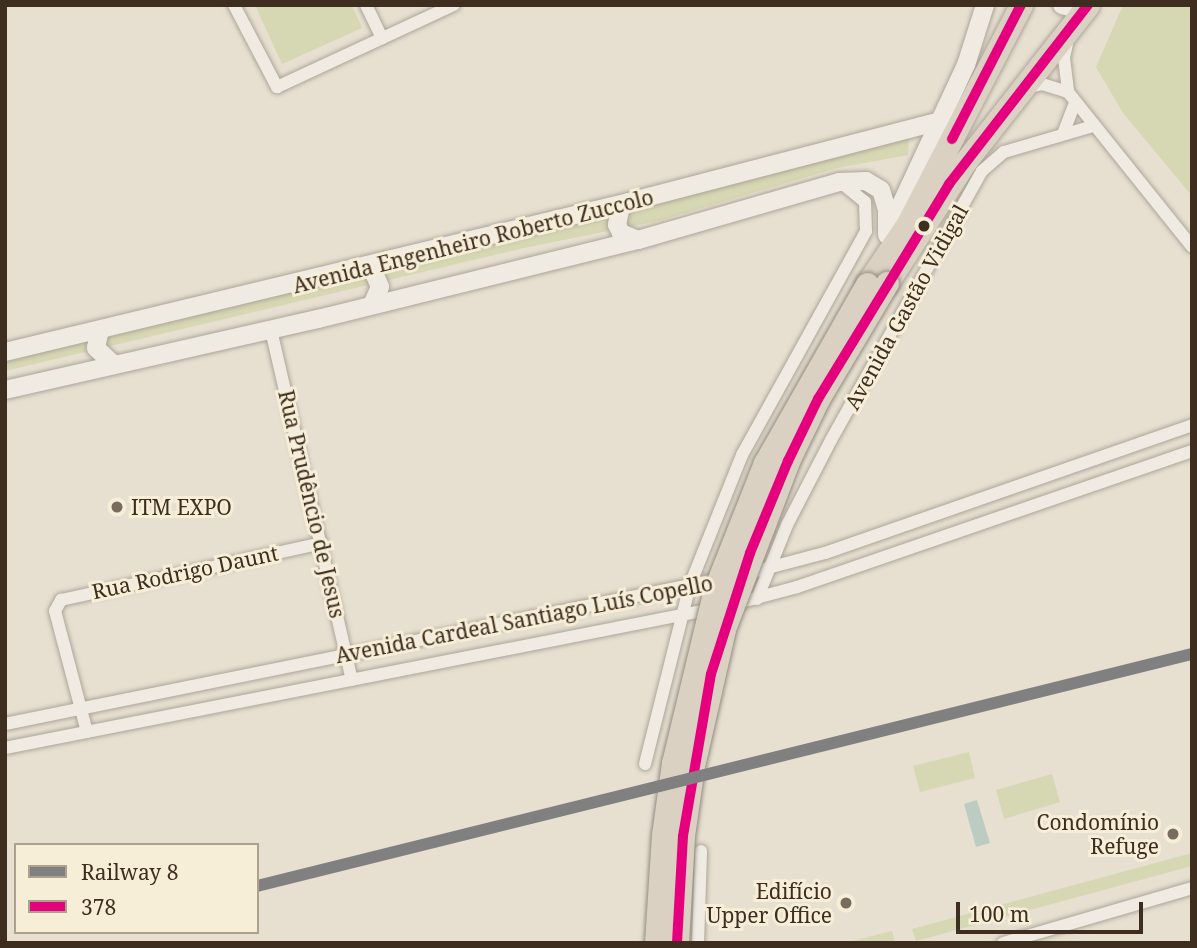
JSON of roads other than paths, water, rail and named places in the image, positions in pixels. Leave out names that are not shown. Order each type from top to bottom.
[{"type":"highway","name":"Avenida Gastão Vidigal","points":[[875,281],[907,225],[1021,5]]},
{"type":"highway","name":"Avenida Gastão Vidigal","points":[[875,281],[1023,89],[1069,34],[1086,8]]},
{"type":"highway","points":[[656,943],[663,835],[673,763],[715,590],[765,463],[875,281]]},
{"type":"highway","points":[[677,943],[681,862],[694,766],[724,629],[788,461],[875,281]]},
{"type":"street","points":[[366,5],[382,38]]},
{"type":"street","points":[[236,10],[277,87],[454,5]]},
{"type":"street","points":[[875,281],[887,235],[975,41],[985,5]]},
{"type":"street","points":[[1062,5],[1086,8]]},
{"type":"street","points":[[1069,34],[1063,58],[1068,92],[1093,127],[1192,247]]},
{"type":"street","points":[[1023,89],[1042,84],[1068,92]]},
{"type":"street","points":[[1063,134],[1075,103]]},
{"type":"street","name":"Avenida Engenheiro Roberto Zuccolo","points":[[5,352],[629,202],[939,121]]},
{"type":"street","name":"Avenida Gastão Vidigal","points":[[757,599],[787,525],[982,171],[1004,152],[1093,127]]},
{"type":"street","name":"Avenida Engenheiro Roberto Zuccolo","points":[[5,390],[271,330],[638,240],[839,182],[866,181],[881,190],[887,210],[887,235]]},
{"type":"street","points":[[645,764],[681,615],[719,511],[768,404],[866,231],[865,202],[839,182]]},
{"type":"street","points":[[629,202],[621,207],[617,225],[621,233],[638,240]]},
{"type":"street","points":[[366,266],[378,278],[380,287],[373,303]]},
{"type":"street","points":[[100,330],[96,348],[114,365]]},
{"type":"street","name":"Rua Prudêncio de Jesus","points":[[271,330],[352,680]]},
{"type":"street","name":"Avenida Cardeal Santiago Luís Copello","points":[[5,724],[768,571],[1192,425]]},
{"type":"street","name":"Avenida Cardeal Santiago Luís Copello","points":[[5,748],[757,599],[1192,451]]},
{"type":"street","points":[[719,511],[728,524],[747,533],[771,532],[787,525]]},
{"type":"street","name":"Rua Rodrigo Daunt","points":[[79,708],[55,611],[57,602],[72,596],[322,543]]},
{"type":"street","points":[[213,683],[217,706]]},
{"type":"street","points":[[79,708],[87,732]]},
{"type":"street","points":[[698,943],[701,851]]},
{"type":"street","points":[[1003,943],[1192,888]]},
{"type":"rail line","name":"8","points":[[259,886],[1192,654]]},
{"type":"place","name":"ITM EXPO","points":[[117,507]]},
{"type":"place","name":"Condomínio Refuge","points":[[1173,834]]},
{"type":"place","name":"Edifício Upper Office","points":[[846,903]]}]
